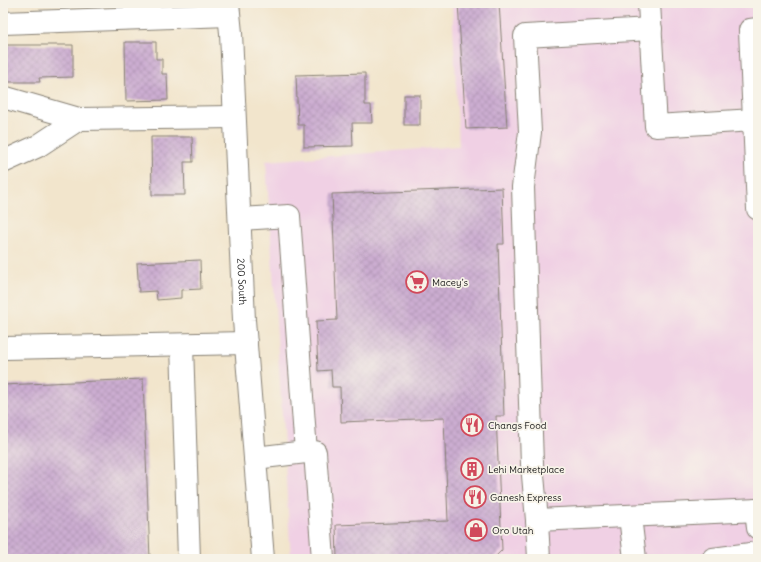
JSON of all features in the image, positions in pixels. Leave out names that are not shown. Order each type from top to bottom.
[{"type":"street","points":[[649,3],[656,126],[754,120]]},
{"type":"street","points":[[3,23],[146,10],[228,9]]},
{"type":"street","name":"200 South","points":[[228,9],[246,343],[263,559]]},
{"type":"street","points":[[539,559],[532,464],[523,187],[530,132],[525,36],[651,29]]},
{"type":"street","points":[[758,29],[750,30],[758,210]]},
{"type":"street","points":[[3,97],[79,120],[234,118]]},
{"type":"street","points":[[3,162],[38,146],[79,120]]},
{"type":"street","points":[[240,219],[288,216],[306,452]]},
{"type":"street","points":[[3,348],[246,343]]},
{"type":"street","points":[[182,344],[188,559]]},
{"type":"street","points":[[255,458],[315,452],[323,559]]},
{"type":"street","points":[[537,520],[630,516],[757,516]]},
{"type":"street","points":[[630,516],[636,559]]},
{"type":"street","points":[[713,559],[758,553]]},
{"type":"shaded area","points":[[452,3],[758,3],[758,559],[291,559],[266,161],[459,146]]},
{"type":"building","points":[[458,3],[499,3],[507,127],[466,129]]},
{"type":"building","points":[[125,42],[156,42],[156,59],[162,59],[162,74],[167,74],[168,100],[126,101]]},
{"type":"building","points":[[3,45],[73,45],[73,77],[39,78],[40,82],[3,82]]},
{"type":"building","points":[[365,73],[365,105],[371,105],[372,123],[352,123],[353,146],[304,147],[304,125],[298,125],[296,75]]},
{"type":"building","points":[[404,95],[420,95],[420,125],[404,125]]},
{"type":"building","points":[[151,137],[192,137],[193,162],[184,162],[185,195],[152,195]]},
{"type":"building","name":"Macey's","points":[[502,188],[504,244],[498,244],[504,416],[496,416],[502,550],[493,559],[337,559],[336,525],[448,521],[444,418],[341,422],[340,387],[332,387],[331,370],[318,371],[316,321],[337,320],[332,194]]},
{"type":"building","points":[[200,260],[201,289],[181,290],[181,298],[157,300],[156,291],[139,292],[137,263]]},
{"type":"building","points":[[143,379],[150,559],[3,559],[3,385]]},
{"type":"place","name":"Macey's","points":[[417,282]]},
{"type":"place","name":"Changs Food","points":[[472,425]]},
{"type":"place","name":"Lehi Marketplace","points":[[472,469]]},
{"type":"place","name":"Ganesh Express","points":[[475,497]]},
{"type":"place","name":"Oro Utah","points":[[476,530]]}]
